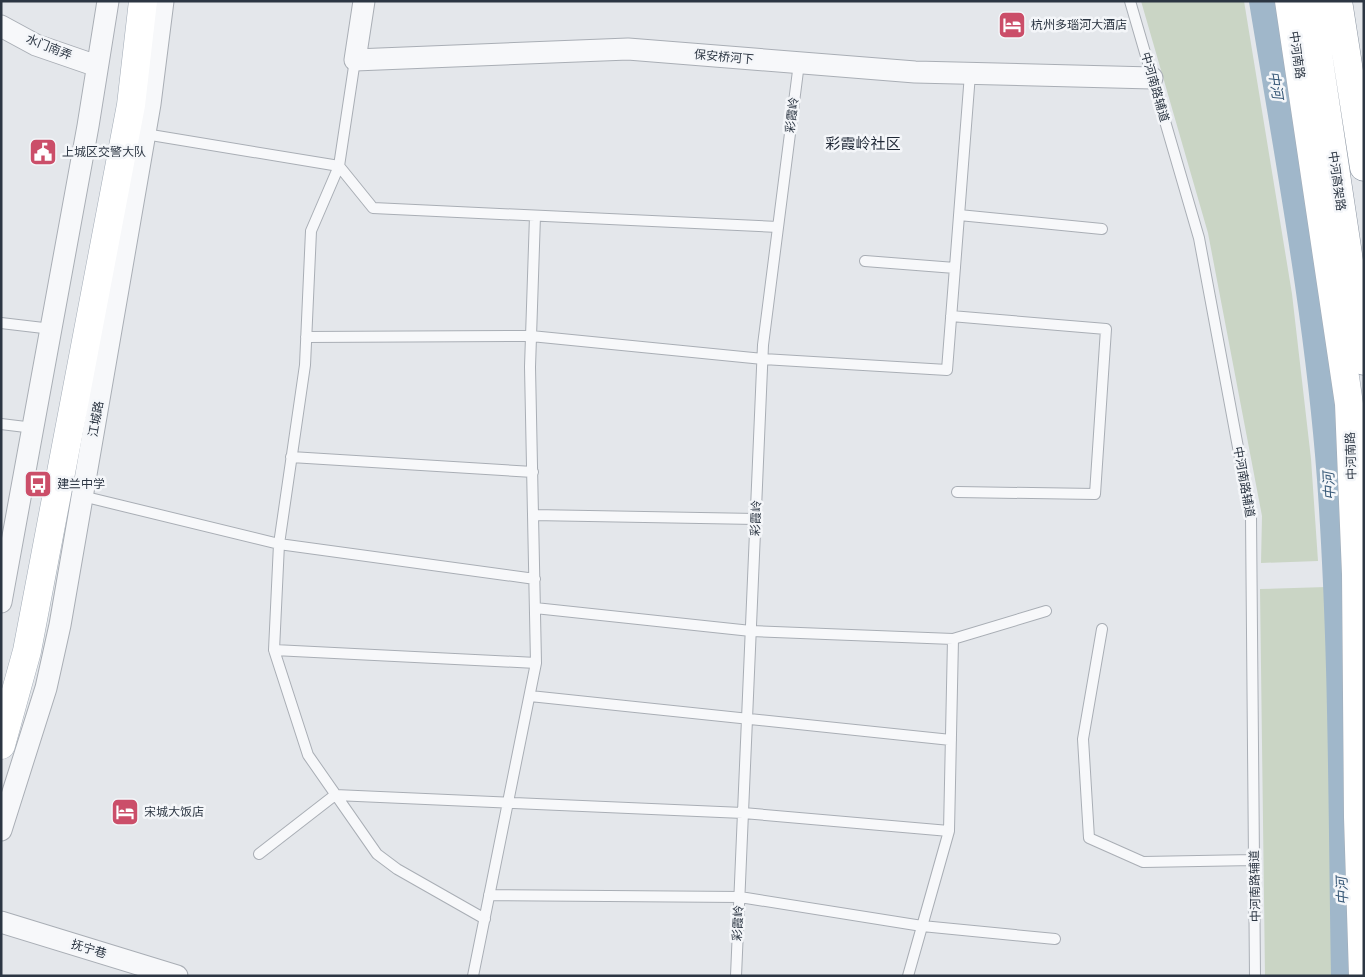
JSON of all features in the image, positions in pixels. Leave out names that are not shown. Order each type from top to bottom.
[{"type":"main road","name":"江城路","points":[[1,745],[27,651],[128,124],[143,1]]},
{"type":"main road","name":"中河南路","points":[[1289,1],[1349,404],[1356,574],[1358,817],[1363,976]]},
{"type":"main road","name":"中河高架路","points":[[1310,1],[1364,362]]},
{"type":"main road","points":[[1338,1],[1364,166]]},
{"type":"street","points":[[1,602],[8,530],[34,428],[108,1]]},
{"type":"street","name":"江城路","points":[[1,830],[46,688],[60,625],[146,134],[163,1]]},
{"type":"street","points":[[355,60],[364,1]]},
{"type":"street","name":"水门南弄","points":[[1,26],[36,45],[97,66]]},
{"type":"street","name":"保安桥河下","points":[[355,60],[628,49],[915,72],[1152,78]]},
{"type":"street","name":"抚宁巷","points":[[1,922],[177,976]]},
{"type":"lane","name":"中河南路辅道","points":[[1130,1],[1199,238],[1251,517],[1255,976]]},
{"type":"lane","points":[[355,60],[339,166],[311,231],[304,365],[279,544],[274,650],[308,755],[377,854],[397,869],[485,919]]},
{"type":"lane","name":"彩霞岭","points":[[736,976],[763,358],[798,63]]},
{"type":"lane","points":[[306,337],[531,336],[763,358],[947,370],[970,74]]},
{"type":"lane","points":[[146,134],[339,166],[373,208],[778,227]]},
{"type":"lane","points":[[959,215],[1102,229]]},
{"type":"lane","points":[[473,976],[536,663],[531,336],[535,216]]},
{"type":"lane","points":[[865,260],[955,268]]},
{"type":"lane","points":[[951,316],[1106,329],[1095,494],[957,492]]},
{"type":"lane","points":[[1,323],[52,329]]},
{"type":"lane","points":[[1,424],[34,428]]},
{"type":"lane","points":[[291,457],[532,472]]},
{"type":"lane","points":[[82,496],[279,544],[535,579]]},
{"type":"lane","points":[[533,515],[756,519]]},
{"type":"lane","points":[[535,608],[751,631],[953,639],[1046,611]]},
{"type":"lane","points":[[1102,629],[1084,739],[1089,838],[1143,862],[1254,860]]},
{"type":"lane","points":[[908,976],[949,832],[953,639]]},
{"type":"lane","points":[[274,650],[536,663]]},
{"type":"lane","points":[[530,696],[951,740]]},
{"type":"lane","points":[[259,854],[335,795],[743,813],[949,832]]},
{"type":"lane","points":[[490,896],[740,897],[922,926],[1055,940]]},
{"type":"green space","points":[[1141,1],[1244,1],[1292,294],[1311,459],[1318,561],[1261,563],[1262,516],[1208,233]]},
{"type":"green space","points":[[1326,587],[1333,976],[1265,976],[1260,589]]},
{"type":"waterway","name":"中河","points":[[1262,1],[1310,299],[1325,419],[1337,603],[1344,976]]},
{"type":"place","name":"杭州多瑙河大酒店","points":[[1012,25]]},
{"type":"place","name":"上城区交警大队","points":[[43,152]]},
{"type":"place","name":"建兰中学","points":[[38,484]]},
{"type":"place","name":"宋城大饭店","points":[[125,812]]},
{"type":"district","name":"彩霞岭社区","points":[[863,144]]}]
